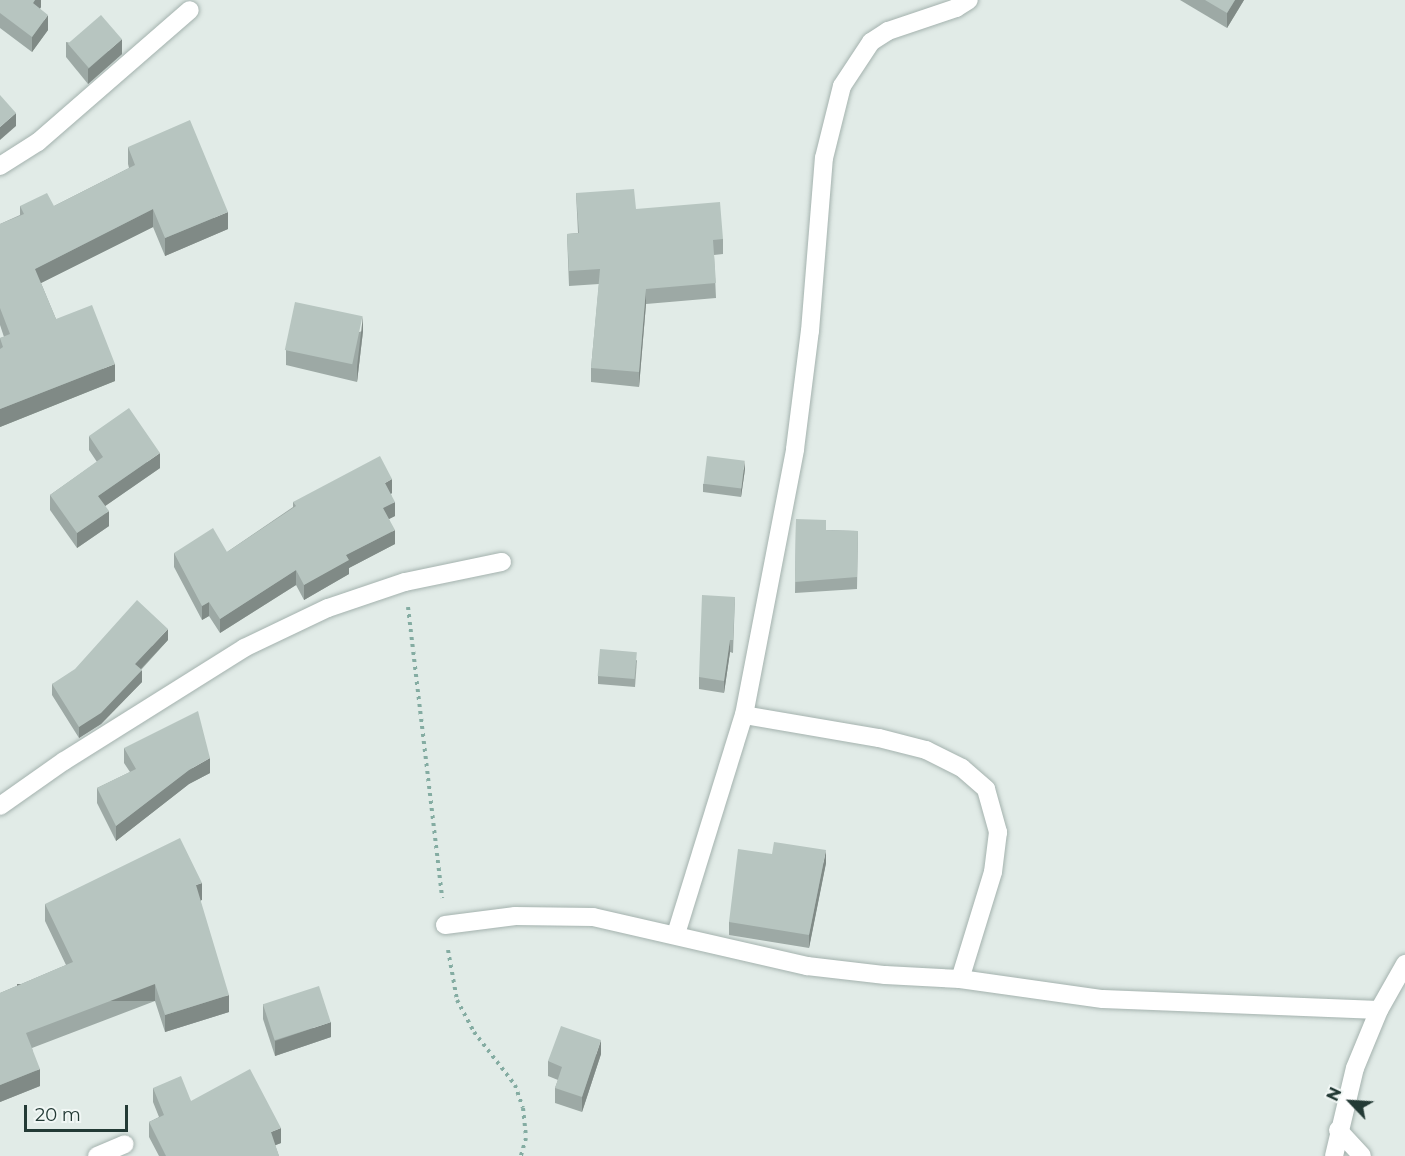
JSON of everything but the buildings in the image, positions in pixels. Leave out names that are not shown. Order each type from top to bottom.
[{"type":"street","points":[[676,934],[744,716],[795,449],[810,331],[824,158],[842,86],[871,42],[888,31],[956,8],[969,0]]},
{"type":"street","points":[[0,166],[38,142],[190,10]]},
{"type":"street","points":[[0,806],[64,761],[244,648],[328,608],[405,582],[502,562]]},
{"type":"street","points":[[744,716],[879,738],[926,750],[962,768],[986,789],[998,832],[993,872],[960,979]]},
{"type":"street","points":[[445,925],[515,916],[593,917],[676,934],[807,966],[960,979],[1103,999],[1379,1010]]},
{"type":"street","points":[[1334,1156],[1338,1130],[1355,1068],[1379,1010],[1405,964]]},
{"type":"street","points":[[1338,1130],[1362,1156]]},
{"type":"street","points":[[97,1156],[125,1144]]},
{"type":"path","points":[[405,582],[434,807],[445,925],[457,1000],[474,1032],[514,1085],[523,1108],[526,1138],[521,1156]]}]
